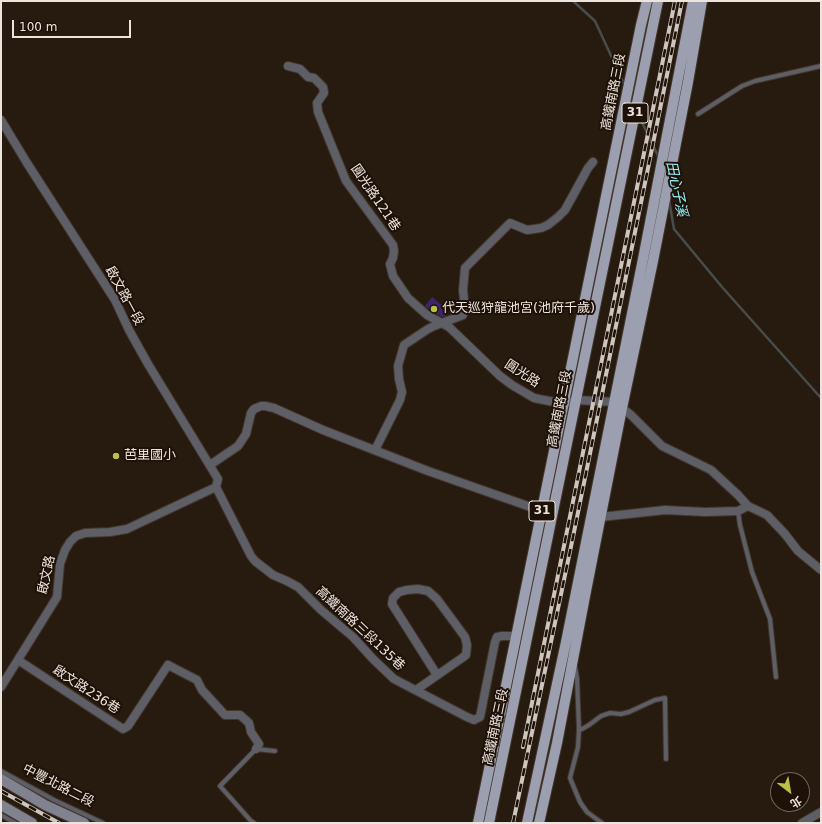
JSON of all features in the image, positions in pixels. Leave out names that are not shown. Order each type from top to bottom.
[{"type":"main road","name":"高鐵南路三段","points":[[478,823],[647,1]]},
{"type":"main road","name":"高鐵南路三段","points":[[489,823],[658,1]]},
{"type":"main road","points":[[648,260],[680,73],[699,2]]},
{"type":"main road","points":[[527,823],[648,260],[688,82],[699,2]]},
{"type":"main road","points":[[538,823],[557,743],[601,516],[618,405]]},
{"type":"main road","points":[[566,642],[586,591]]},
{"type":"main road","points":[[517,636],[535,598]]},
{"type":"main road","name":"中豐北路二段","points":[[1,779],[45,805],[84,823]]},
{"type":"main road","points":[[1,805],[32,823]]},
{"type":"street","name":"圓光路121巷","points":[[288,66],[300,69],[308,77],[314,78],[323,87],[324,93],[318,103],[318,112],[346,181],[393,245],[393,258],[390,264],[393,276],[408,298],[427,315],[442,323]]},
{"type":"street","name":"啟文路一段","points":[[1,120],[115,300],[144,357],[218,479],[216,487]]},
{"type":"street","points":[[375,450],[400,400],[402,392],[398,366],[404,345],[428,329],[463,315],[465,308],[463,290],[465,268],[510,223],[527,230],[541,228],[548,225],[558,217],[564,210],[593,162]]},
{"type":"street","name":"圓光路","points":[[442,323],[450,327],[500,376],[534,398],[564,404],[576,400],[618,405]]},
{"type":"street","points":[[618,405],[631,414],[662,446],[711,470],[748,506],[767,515],[785,534],[798,551],[821,570]]},
{"type":"street","points":[[210,465],[238,446],[246,434],[251,413],[254,409],[261,406],[274,408],[323,430],[428,471],[542,511]]},
{"type":"street","name":"啟文路","points":[[1,687],[57,597],[60,564],[65,550],[76,536],[85,533],[110,532],[127,529],[216,487]]},
{"type":"street","name":"高鐵南路三段135巷","points":[[216,487],[251,556],[255,561],[273,575],[298,587],[353,637],[394,679],[474,720],[480,718],[497,637],[517,636]]},
{"type":"street","points":[[601,516],[665,510],[706,512],[738,511],[748,506]]},
{"type":"street","points":[[416,690],[466,656],[467,645],[465,637],[437,599],[428,591],[418,589],[399,592],[393,598],[392,604],[437,675]]},
{"type":"street","name":"啟文路236巷","points":[[18,660],[123,729],[128,726],[168,665],[197,680],[202,690],[225,715],[240,715],[249,723],[250,732],[259,744],[256,749]]},
{"type":"street","points":[[802,823],[821,812]]},
{"type":"lane","points":[[698,114],[742,86],[754,81],[821,66]]},
{"type":"lane","points":[[738,511],[752,572],[770,619],[776,677]]},
{"type":"lane","points":[[574,657],[577,678],[579,729],[578,747],[570,778],[580,802],[587,812],[602,823]]},
{"type":"lane","points":[[579,729],[589,726],[601,716],[610,713],[620,714],[629,712],[655,700],[665,698],[666,759]]},
{"type":"lane","points":[[254,823],[220,786],[256,749],[275,751]]},
{"type":"lane","name":"中豐北路二段","points":[[1,770],[54,800],[103,823]]},
{"type":"lane","points":[[1,815],[15,823]]},
{"type":"building","name":"代天巡狩龍池宮(池府千歲)","points":[[432,297],[444,307],[442,310],[447,314],[445,316],[442,317],[425,306]]},
{"type":"waterway","name":"田心子溪","points":[[573,1],[595,21],[625,86]]},
{"type":"waterway","name":"田心子溪","points":[[638,114],[659,158]]},
{"type":"waterway","name":"田心子溪","points":[[669,200],[674,229],[722,287],[821,398]]},
{"type":"railway","points":[[523,747],[675,1]]},
{"type":"railway","points":[[513,823],[682,1]]},
{"type":"railway","points":[[1,791],[59,823]]},
{"type":"place","name":"代天巡狩龍池宮(池府千歲)","points":[[434,309]]},
{"type":"place","name":"芭里國小","points":[[116,456]]}]
